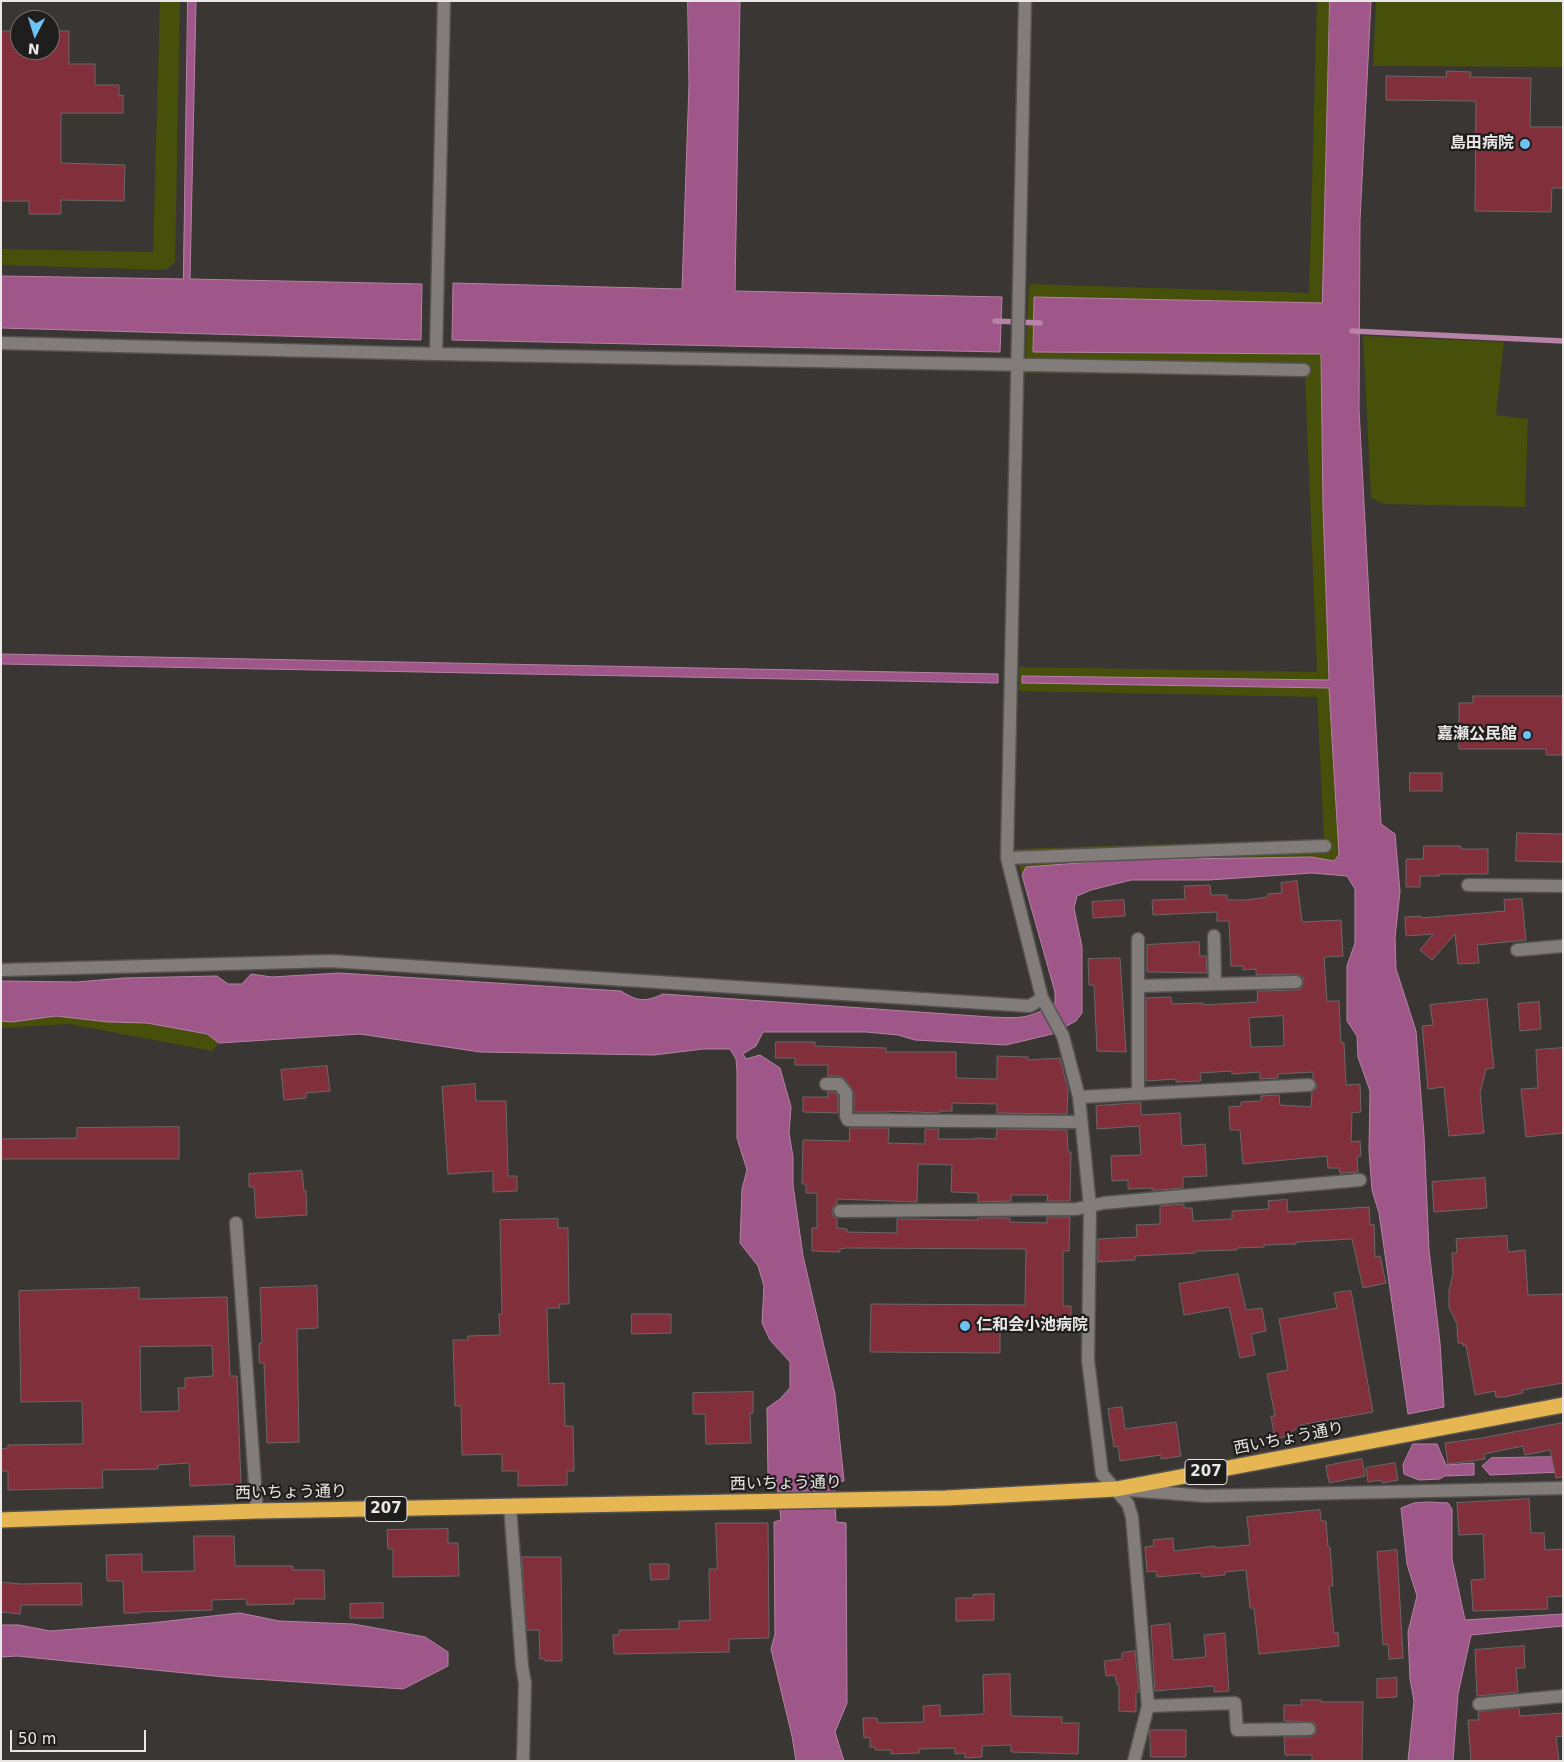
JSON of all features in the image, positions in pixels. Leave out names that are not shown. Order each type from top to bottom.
[{"type":"highway","name":"西いちょう通り","points":[[1,1520],[257,1511],[946,1498],[1116,1489],[1563,1405]]},
{"type":"street","points":[[436,354],[444,1]]},
{"type":"street","points":[[1025,1],[1007,858],[1042,998],[1062,1036],[1079,1096],[1090,1207],[1088,1360],[1102,1474],[1128,1504],[1132,1517],[1148,1706],[1134,1761]]},
{"type":"street","points":[[1,343],[436,354],[1304,370]]},
{"type":"street","points":[[1007,858],[1325,846]]},
{"type":"street","points":[[1468,885],[1563,886]]},
{"type":"street","points":[[1214,936],[1215,984]]},
{"type":"street","points":[[1138,939],[1138,1093]]},
{"type":"street","points":[[1517,950],[1563,946]]},
{"type":"street","points":[[1,970],[331,961],[1030,1006],[1042,998]]},
{"type":"street","points":[[1138,986],[1296,982]]},
{"type":"street","points":[[826,1084],[839,1084],[846,1093],[846,1116],[848,1120],[1081,1122]]},
{"type":"street","points":[[1079,1096],[1309,1085]]},
{"type":"street","points":[[840,1210],[1076,1209],[1104,1203],[1360,1180]]},
{"type":"street","points":[[236,1223],[257,1511]]},
{"type":"street","points":[[1116,1489],[1205,1496],[1563,1488]]},
{"type":"street","points":[[510,1506],[525,1684],[522,1761]]},
{"type":"street","points":[[1479,1704],[1563,1696]]},
{"type":"street","points":[[1148,1706],[1236,1703],[1237,1730],[1309,1729]]},
{"type":"green space","points":[[160,1],[180,1],[175,262],[166,270],[1,265],[1,249],[153,252]]},
{"type":"green space","points":[[1317,1],[1330,1],[1322,303],[1034,297],[1033,323],[1034,352],[1321,353],[1323,506],[1329,680],[1023,676],[1022,683],[1329,688],[1339,855],[1334,861],[1312,857],[1118,860],[1027,867],[1022,875],[1014,849],[1324,839],[1317,697],[1019,691],[1019,667],[1317,672],[1305,376],[1025,373],[1029,284],[1309,293]]},
{"type":"green space","points":[[1376,1],[1563,1],[1563,67],[1373,66]]},
{"type":"green space","points":[[1363,336],[1504,342],[1496,415],[1528,419],[1525,507],[1384,504],[1371,498]]},
{"type":"green space","points":[[56,1016],[108,1022],[147,1023],[207,1035],[219,1043],[212,1051],[69,1024],[1,1028],[1,1021],[12,1022]]},
{"type":"shaded area","points":[[188,1],[196,1],[190,279],[422,284],[421,340],[1,328],[1,276],[183,279]]},
{"type":"shaded area","points":[[688,1],[740,1],[735,291],[1002,297],[1000,352],[452,340],[453,283],[682,289],[689,84]]},
{"type":"shaded area","points":[[1330,1],[1371,1],[1360,220],[1359,409],[1381,824],[1395,834],[1400,891],[1395,938],[1396,969],[1416,1031],[1424,1136],[1429,1250],[1440,1343],[1444,1407],[1408,1414],[1379,1213],[1372,1190],[1369,1151],[1370,1091],[1358,1057],[1357,1036],[1347,1021],[1347,966],[1355,943],[1355,889],[1347,876],[1312,873],[1209,880],[1131,880],[1091,890],[1077,896],[1074,908],[1082,947],[1082,1013],[1076,1021],[1052,1034],[1006,1045],[915,1040],[898,1035],[866,1032],[763,1032],[756,1046],[743,1054],[746,1059],[760,1055],[780,1068],[791,1107],[789,1133],[793,1157],[793,1185],[803,1256],[835,1394],[844,1481],[834,1482],[836,1522],[846,1523],[847,1703],[835,1732],[844,1761],[796,1761],[792,1736],[771,1649],[775,1634],[774,1522],[781,1520],[776,1477],[768,1477],[767,1408],[780,1399],[790,1388],[790,1362],[770,1340],[762,1323],[764,1286],[758,1266],[740,1243],[742,1189],[747,1170],[737,1138],[737,1071],[736,1059],[730,1049],[703,1049],[654,1055],[480,1052],[360,1034],[219,1043],[207,1034],[147,1023],[108,1022],[56,1016],[12,1022],[1,1021],[1,981],[77,982],[124,978],[217,976],[228,984],[242,984],[251,974],[272,977],[339,973],[621,991],[642,1000],[663,994],[990,1017],[1024,1017],[1055,1003],[1055,992],[1022,875],[1026,867],[1118,860],[1312,857],[1334,861],[1339,855],[1329,688],[1022,683],[1022,676],[1329,680],[1323,506],[1321,354],[1033,352],[1034,297],[1322,303]]},
{"type":"shaded area","points":[[1,654],[998,674],[998,683],[1,664]]},
{"type":"shaded area","points":[[1413,1444],[1437,1444],[1446,1465],[1474,1463],[1474,1475],[1444,1476],[1440,1479],[1419,1480],[1404,1474],[1403,1465]]},
{"type":"shaded area","points":[[1563,1457],[1563,1472],[1490,1475],[1482,1466],[1491,1458]]},
{"type":"shaded area","points":[[1414,1503],[1448,1503],[1452,1509],[1452,1559],[1465,1620],[1563,1614],[1563,1626],[1471,1635],[1458,1694],[1453,1761],[1408,1761],[1414,1701],[1410,1679],[1408,1632],[1417,1596],[1407,1564],[1401,1508]]},
{"type":"shaded area","points":[[240,1613],[279,1621],[353,1624],[425,1637],[448,1652],[448,1666],[403,1689],[224,1677],[17,1656],[1,1657],[1,1625],[19,1625],[50,1631],[151,1623]]},
{"type":"building","points":[[1,31],[10,31],[10,60],[60,60],[60,31],[69,31],[69,64],[95,64],[95,85],[119,85],[119,96],[123,95],[123,113],[61,113],[61,163],[125,165],[124,201],[61,200],[61,214],[29,214],[29,201],[1,201]]},
{"type":"building","points":[[1447,71],[1471,72],[1470,77],[1531,78],[1530,127],[1563,127],[1563,188],[1552,188],[1551,212],[1475,211],[1476,101],[1386,100],[1386,76],[1446,77]]},
{"type":"building","points":[[1473,696],[1563,696],[1562,755],[1546,755],[1546,749],[1459,749],[1459,703],[1473,703]]},
{"type":"building","points":[[1410,773],[1442,773],[1442,791],[1410,791]]},
{"type":"building","points":[[1517,833],[1563,834],[1563,862],[1516,861]]},
{"type":"building","points":[[1424,846],[1461,846],[1461,849],[1488,849],[1488,874],[1420,876],[1420,887],[1406,887],[1406,859],[1423,859]]},
{"type":"building","points":[[1297,881],[1302,922],[1341,920],[1343,956],[1324,957],[1327,1001],[1339,1001],[1346,1085],[1360,1084],[1361,1112],[1352,1113],[1351,1142],[1360,1141],[1361,1156],[1357,1157],[1358,1172],[1340,1173],[1339,1168],[1328,1168],[1327,1156],[1243,1164],[1240,1130],[1230,1130],[1229,1107],[1241,1106],[1241,1102],[1261,1101],[1261,1096],[1279,1095],[1280,1105],[1311,1107],[1312,1092],[1316,1089],[1317,1085],[1313,1078],[1313,1072],[1278,1074],[1278,1078],[1260,1079],[1260,1072],[1232,1074],[1232,1071],[1200,1073],[1201,1081],[1176,1082],[1176,1079],[1146,1081],[1146,998],[1171,997],[1172,1004],[1203,1003],[1203,1005],[1258,1002],[1257,991],[1297,990],[1301,989],[1304,982],[1303,977],[1296,974],[1256,975],[1256,969],[1243,970],[1243,966],[1231,966],[1229,921],[1217,921],[1217,912],[1153,915],[1152,900],[1185,899],[1184,886],[1210,885],[1211,895],[1227,895],[1227,900],[1246,900],[1268,897],[1268,894],[1282,893],[1281,883]],"holes":[[[1283,1016],[1284,1046],[1251,1047],[1249,1018]]]},
{"type":"building","points":[[1522,899],[1526,940],[1477,945],[1479,963],[1458,964],[1455,934],[1432,960],[1420,950],[1433,934],[1406,936],[1405,917],[1421,916],[1421,918],[1505,911],[1504,900]]},
{"type":"building","points":[[1124,900],[1125,916],[1093,918],[1092,902]]},
{"type":"building","points":[[1199,942],[1200,956],[1206,956],[1207,973],[1147,972],[1147,945]]},
{"type":"building","points":[[1120,958],[1126,1052],[1097,1051],[1094,985],[1089,985],[1088,959]]},
{"type":"building","points":[[1487,999],[1494,1068],[1486,1069],[1480,1093],[1484,1133],[1449,1136],[1444,1087],[1428,1089],[1422,1026],[1433,1025],[1430,1005]]},
{"type":"building","points":[[1539,1002],[1541,1029],[1520,1031],[1518,1004]]},
{"type":"building","points":[[776,1042],[815,1042],[815,1046],[886,1048],[886,1052],[956,1052],[956,1078],[997,1079],[997,1056],[1028,1057],[1028,1060],[1060,1058],[1068,1090],[1067,1114],[997,1113],[997,1104],[952,1103],[952,1111],[939,1111],[939,1113],[854,1112],[854,1092],[845,1079],[839,1076],[828,1076],[828,1065],[795,1065],[795,1058],[776,1058]]},
{"type":"building","points":[[1563,1048],[1563,1133],[1526,1137],[1521,1089],[1538,1088],[1536,1050]]},
{"type":"building","points":[[327,1066],[330,1091],[306,1093],[306,1098],[284,1100],[281,1070]]},
{"type":"building","points":[[475,1084],[476,1101],[506,1101],[508,1176],[517,1176],[517,1191],[493,1192],[493,1171],[448,1174],[442,1087]]},
{"type":"building","points":[[828,1092],[835,1092],[838,1096],[838,1113],[803,1112],[803,1097],[828,1097]]},
{"type":"building","points":[[1141,1103],[1141,1115],[1180,1113],[1182,1146],[1205,1144],[1207,1176],[1183,1177],[1183,1188],[1159,1190],[1152,1190],[1152,1188],[1128,1189],[1128,1180],[1112,1181],[1111,1156],[1141,1155],[1139,1126],[1097,1129],[1096,1106]]},
{"type":"building","points":[[179,1127],[179,1159],[1,1159],[1,1139],[77,1138],[77,1128]]},
{"type":"building","points":[[850,1128],[889,1128],[888,1143],[925,1144],[925,1129],[939,1129],[938,1139],[996,1139],[997,1129],[1067,1130],[1068,1152],[1071,1152],[1070,1201],[1047,1201],[1048,1195],[1011,1195],[1011,1201],[978,1202],[978,1193],[951,1192],[952,1165],[918,1164],[917,1202],[837,1199],[837,1204],[833,1207],[832,1212],[833,1216],[837,1218],[837,1228],[847,1229],[847,1232],[897,1233],[897,1219],[978,1220],[978,1218],[1010,1218],[1010,1222],[1047,1223],[1047,1217],[1070,1217],[1069,1251],[1063,1251],[1063,1306],[1071,1306],[1071,1323],[1000,1323],[1000,1353],[870,1352],[871,1304],[1025,1305],[1026,1249],[846,1248],[840,1249],[840,1252],[812,1251],[812,1228],[817,1228],[817,1193],[806,1193],[806,1184],[802,1184],[803,1140],[849,1141]]},
{"type":"building","points":[[302,1171],[304,1191],[306,1191],[307,1215],[256,1218],[254,1187],[249,1187],[249,1174]]},
{"type":"building","points":[[1485,1178],[1487,1208],[1434,1212],[1432,1182]]},
{"type":"building","points":[[1287,1200],[1288,1212],[1369,1207],[1370,1225],[1374,1224],[1375,1257],[1380,1256],[1386,1283],[1363,1288],[1352,1239],[1264,1245],[1264,1247],[1237,1248],[1237,1250],[1135,1256],[1135,1260],[1098,1262],[1098,1239],[1137,1237],[1136,1225],[1160,1224],[1160,1206],[1184,1204],[1184,1208],[1192,1208],[1193,1221],[1232,1219],[1232,1211],[1269,1209],[1268,1201]]},
{"type":"building","points":[[558,1219],[558,1228],[568,1228],[569,1304],[559,1304],[560,1308],[547,1308],[549,1384],[564,1383],[565,1426],[573,1426],[574,1471],[567,1471],[567,1485],[518,1486],[518,1471],[502,1471],[502,1454],[462,1455],[461,1406],[455,1406],[453,1340],[468,1340],[468,1336],[500,1335],[499,1314],[502,1314],[500,1220]]},
{"type":"building","points":[[1507,1236],[1508,1252],[1525,1250],[1528,1295],[1563,1294],[1563,1383],[1522,1390],[1523,1393],[1504,1397],[1496,1397],[1495,1391],[1475,1395],[1466,1345],[1463,1346],[1463,1343],[1458,1343],[1457,1324],[1449,1307],[1449,1291],[1453,1274],[1452,1253],[1457,1253],[1456,1239]]},
{"type":"building","points":[[1238,1274],[1246,1310],[1262,1308],[1266,1331],[1251,1334],[1255,1355],[1240,1358],[1229,1307],[1184,1315],[1179,1284]]},
{"type":"building","points":[[317,1286],[318,1328],[297,1329],[299,1442],[267,1443],[264,1363],[259,1363],[259,1343],[262,1343],[260,1288]]},
{"type":"building","points":[[139,1288],[139,1299],[227,1297],[230,1376],[237,1376],[241,1484],[190,1486],[189,1463],[158,1465],[158,1469],[102,1470],[103,1488],[8,1490],[8,1471],[1,1471],[1,1449],[8,1448],[8,1445],[83,1444],[82,1401],[21,1402],[19,1291]],"holes":[[[212,1346],[213,1376],[185,1378],[185,1388],[178,1388],[179,1411],[141,1412],[140,1347]]]},
{"type":"building","points":[[1351,1291],[1373,1412],[1300,1425],[1287,1436],[1275,1439],[1271,1416],[1275,1416],[1267,1374],[1288,1370],[1279,1319],[1337,1308],[1334,1293]]},
{"type":"building","points":[[632,1314],[671,1314],[671,1333],[632,1334]]},
{"type":"building","points":[[753,1392],[753,1413],[750,1413],[751,1443],[706,1444],[705,1414],[693,1414],[693,1393]]},
{"type":"building","points":[[1122,1407],[1125,1429],[1176,1422],[1181,1456],[1161,1459],[1161,1455],[1120,1461],[1118,1446],[1114,1447],[1108,1409]]},
{"type":"building","points":[[1563,1423],[1563,1477],[1556,1478],[1550,1450],[1525,1455],[1523,1446],[1484,1454],[1485,1459],[1448,1464],[1445,1443]]},
{"type":"building","points":[[1362,1459],[1365,1476],[1329,1483],[1326,1466]]},
{"type":"building","points":[[1395,1463],[1398,1480],[1382,1483],[1381,1480],[1368,1482],[1366,1468]]},
{"type":"building","points":[[1529,1499],[1531,1533],[1544,1533],[1545,1550],[1563,1549],[1563,1596],[1547,1597],[1548,1609],[1473,1611],[1471,1580],[1485,1579],[1483,1534],[1459,1535],[1457,1503]]},
{"type":"building","points":[[1320,1510],[1321,1521],[1326,1521],[1328,1547],[1330,1547],[1333,1586],[1329,1586],[1334,1633],[1338,1632],[1339,1646],[1259,1654],[1254,1608],[1250,1608],[1246,1570],[1225,1572],[1225,1575],[1202,1577],[1201,1573],[1157,1577],[1156,1571],[1147,1572],[1145,1547],[1154,1546],[1153,1540],[1173,1538],[1174,1551],[1215,1546],[1215,1548],[1250,1545],[1247,1517]]},
{"type":"building","points":[[716,1523],[768,1523],[769,1638],[729,1639],[729,1652],[614,1654],[613,1635],[619,1635],[619,1630],[679,1629],[679,1621],[710,1620],[709,1569],[717,1569]]},
{"type":"building","points":[[448,1529],[448,1543],[458,1543],[459,1576],[393,1577],[393,1549],[388,1549],[387,1530]]},
{"type":"building","points":[[194,1536],[234,1536],[235,1566],[293,1566],[293,1570],[324,1570],[325,1599],[294,1599],[294,1604],[247,1605],[246,1599],[212,1600],[212,1610],[124,1613],[123,1581],[107,1581],[106,1555],[142,1554],[142,1572],[194,1571]]},
{"type":"building","points":[[1397,1550],[1403,1658],[1389,1659],[1388,1644],[1383,1645],[1377,1552]]},
{"type":"building","points":[[522,1557],[561,1557],[562,1661],[545,1661],[545,1659],[540,1659],[539,1630],[527,1630]]},
{"type":"building","points":[[650,1564],[669,1564],[669,1579],[651,1580]]},
{"type":"building","points":[[1,1582],[19,1584],[81,1583],[82,1605],[21,1605],[20,1614],[1,1612]]},
{"type":"building","points":[[994,1594],[994,1620],[956,1621],[956,1598],[973,1598],[973,1595]]},
{"type":"building","points":[[383,1603],[383,1618],[350,1618],[350,1604]]},
{"type":"building","points":[[1170,1624],[1173,1660],[1206,1657],[1204,1635],[1225,1633],[1229,1691],[1214,1692],[1214,1686],[1155,1691],[1151,1626]]},
{"type":"building","points":[[1524,1646],[1525,1668],[1516,1668],[1518,1692],[1477,1696],[1475,1650]]},
{"type":"building","points":[[1135,1651],[1139,1692],[1136,1692],[1136,1712],[1119,1711],[1119,1685],[1117,1685],[1115,1675],[1106,1676],[1104,1661],[1122,1659],[1122,1653]]},
{"type":"building","points":[[1010,1674],[1011,1716],[1062,1717],[1062,1723],[1079,1723],[1078,1754],[1011,1752],[1011,1745],[982,1746],[982,1757],[965,1758],[965,1753],[955,1754],[955,1748],[919,1749],[919,1753],[891,1754],[891,1750],[875,1750],[875,1747],[870,1747],[870,1737],[864,1738],[863,1718],[877,1718],[878,1723],[924,1722],[923,1706],[940,1705],[940,1716],[984,1714],[983,1675]]},
{"type":"building","points":[[1397,1678],[1397,1697],[1377,1698],[1377,1679]]},
{"type":"building","points":[[1301,1700],[1363,1702],[1362,1761],[1312,1761],[1312,1755],[1285,1755],[1284,1737],[1310,1737],[1316,1733],[1316,1725],[1313,1722],[1284,1721],[1284,1705],[1302,1705]]},
{"type":"building","points":[[1519,1708],[1520,1716],[1563,1713],[1563,1736],[1556,1737],[1559,1761],[1471,1761],[1468,1720],[1479,1720],[1478,1712]]},
{"type":"building","points":[[1150,1730],[1186,1730],[1186,1757],[1151,1757]]},
{"type":"waterway","points":[[995,321],[1040,323]]},
{"type":"waterway","points":[[1352,331],[1563,341]]},
{"type":"place","name":"島田病院","points":[[1525,144]]},
{"type":"place","name":"嘉瀬公民館","points":[[1527,735]]},
{"type":"place","name":"仁和会小池病院","points":[[965,1326]]}]
